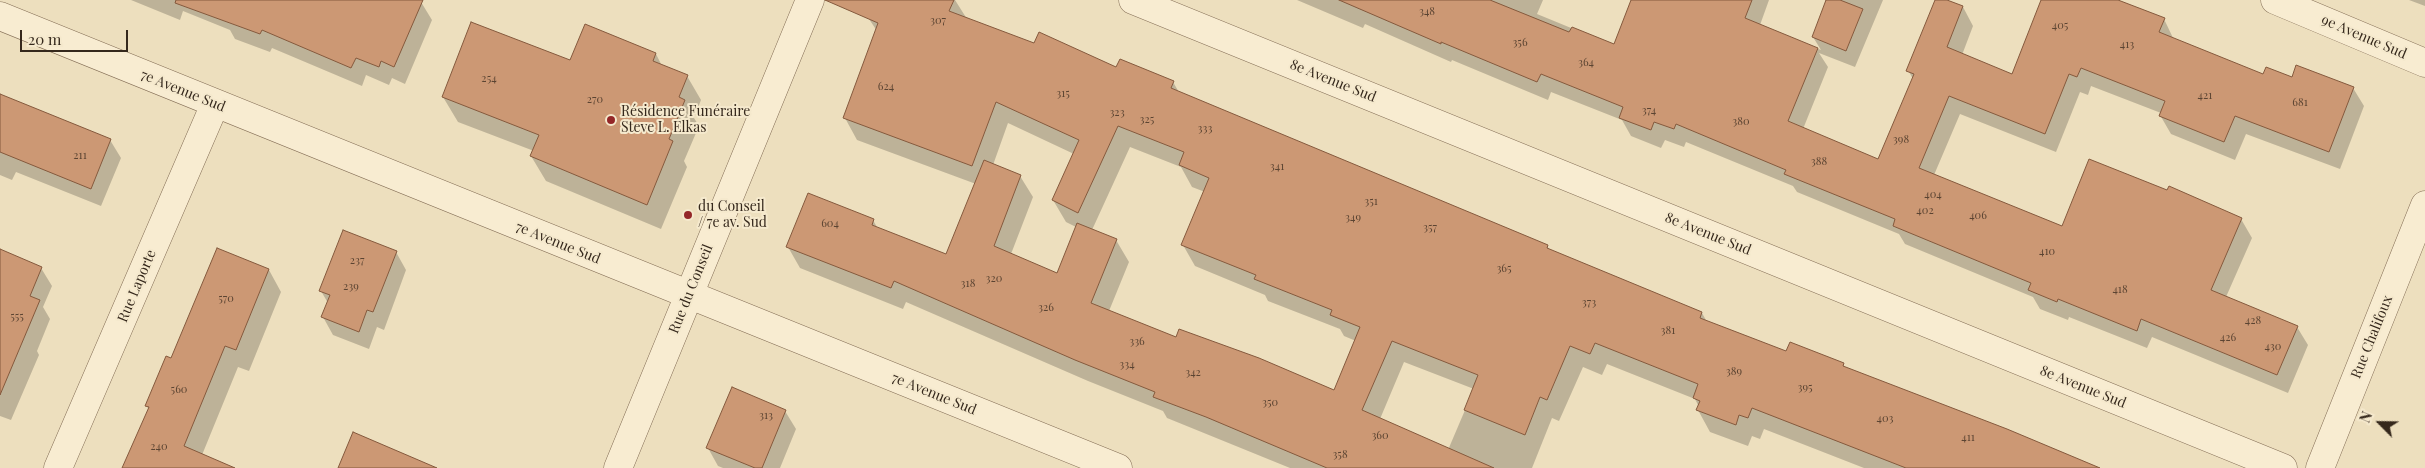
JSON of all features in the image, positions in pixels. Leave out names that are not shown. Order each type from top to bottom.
[{"type":"street","name":"Rue du Conseil","points":[[618,468],[810,0]]},
{"type":"street","name":"8e Avenue Sud","points":[[1133,0],[2283,468]]},
{"type":"street","name":"9e Avenue Sud","points":[[2275,0],[2425,63]]},
{"type":"street","name":"7e Avenue Sud","points":[[0,16],[1118,468]]},
{"type":"street","name":"Rue Laporte","points":[[58,468],[215,104]]},
{"type":"street","name":"Rue Chalifoux","points":[[2320,468],[2425,205]]},
{"type":"building","points":[[176,0],[423,0],[394,67],[381,61],[379,67],[356,58],[351,68],[262,30],[260,34],[175,3]]},
{"type":"building","points":[[825,0],[954,0],[949,11],[1034,43],[1039,32],[1116,67],[1120,59],[1174,81],[1171,88],[1548,245],[1547,248],[1702,312],[1700,318],[1786,351],[1790,342],[1844,363],[1843,366],[2007,429],[2100,468],[1906,468],[1752,408],[1748,418],[1739,415],[1736,425],[1696,410],[1700,401],[1693,398],[1698,384],[1595,343],[1590,354],[1570,346],[1547,400],[1540,397],[1525,435],[1464,410],[1478,375],[1392,341],[1362,410],[1494,468],[1327,468],[1206,417],[1153,397],[1155,392],[1075,360],[894,281],[891,288],[786,247],[808,193],[874,219],[872,225],[946,254],[984,160],[1021,175],[994,246],[1057,273],[1077,223],[1117,239],[1091,303],[1176,337],[1179,329],[1259,358],[1334,390],[1360,327],[1330,315],[1332,310],[1254,279],[1256,275],[1181,245],[1209,178],[1179,165],[1184,152],[1118,126],[1078,213],[1052,200],[1079,140],[996,102],[972,166],[843,118],[878,23]]},
{"type":"building","points":[[1339,0],[1490,0],[1569,32],[1572,27],[1614,44],[1631,0],[1752,0],[1745,18],[1818,48],[1788,121],[1878,159],[1914,74],[1906,71],[1935,0],[1947,0],[1963,6],[1947,47],[2012,74],[2041,0],[2118,0],[2165,18],[2159,32],[2263,74],[2266,67],[2292,77],[2296,65],[2354,87],[2329,152],[2235,116],[2224,142],[2159,116],[2165,101],[2081,68],[2077,77],[2069,74],[2045,134],[1949,96],[1919,168],[2062,226],[2089,159],[2167,190],[2169,186],[2242,218],[2211,290],[2298,326],[2277,375],[2141,319],[2137,331],[2058,299],[2057,302],[2028,290],[2031,283],[1893,226],[1895,219],[1784,174],[1786,170],[1676,124],[1674,129],[1654,122],[1651,130],[1619,118],[1623,107],[1541,74],[1537,82],[1441,42],[1441,44]]},
{"type":"building","points":[[1826,0],[1840,0],[1863,9],[1846,51],[1812,37]]},
{"type":"building","name":"Résidence Funéraire Steve L. Elkas","points":[[471,22],[570,60],[585,24],[656,53],[653,61],[688,75],[679,97],[685,100],[669,139],[673,141],[647,205],[530,156],[539,135],[442,97]]},
{"type":"building","points":[[0,94],[111,139],[91,189],[0,152]]},
{"type":"building","points":[[343,230],[397,251],[373,312],[367,310],[359,332],[321,317],[330,295],[319,291]]},
{"type":"building","points":[[217,248],[269,269],[236,350],[225,346],[184,446],[235,468],[122,468],[149,407],[145,406],[166,356],[171,358]]},
{"type":"building","points":[[0,249],[42,267],[30,296],[40,300],[0,395]]},
{"type":"building","points":[[732,387],[786,410],[762,468],[755,468],[706,448]]},
{"type":"building","points":[[353,432],[437,468],[338,468]]},
{"type":"place","name":"Résidence Funéraire Steve L. Elkas","points":[[611,120]]},
{"type":"place","name":"du Conseil / 7e av. Sud","points":[[688,215]]}]
